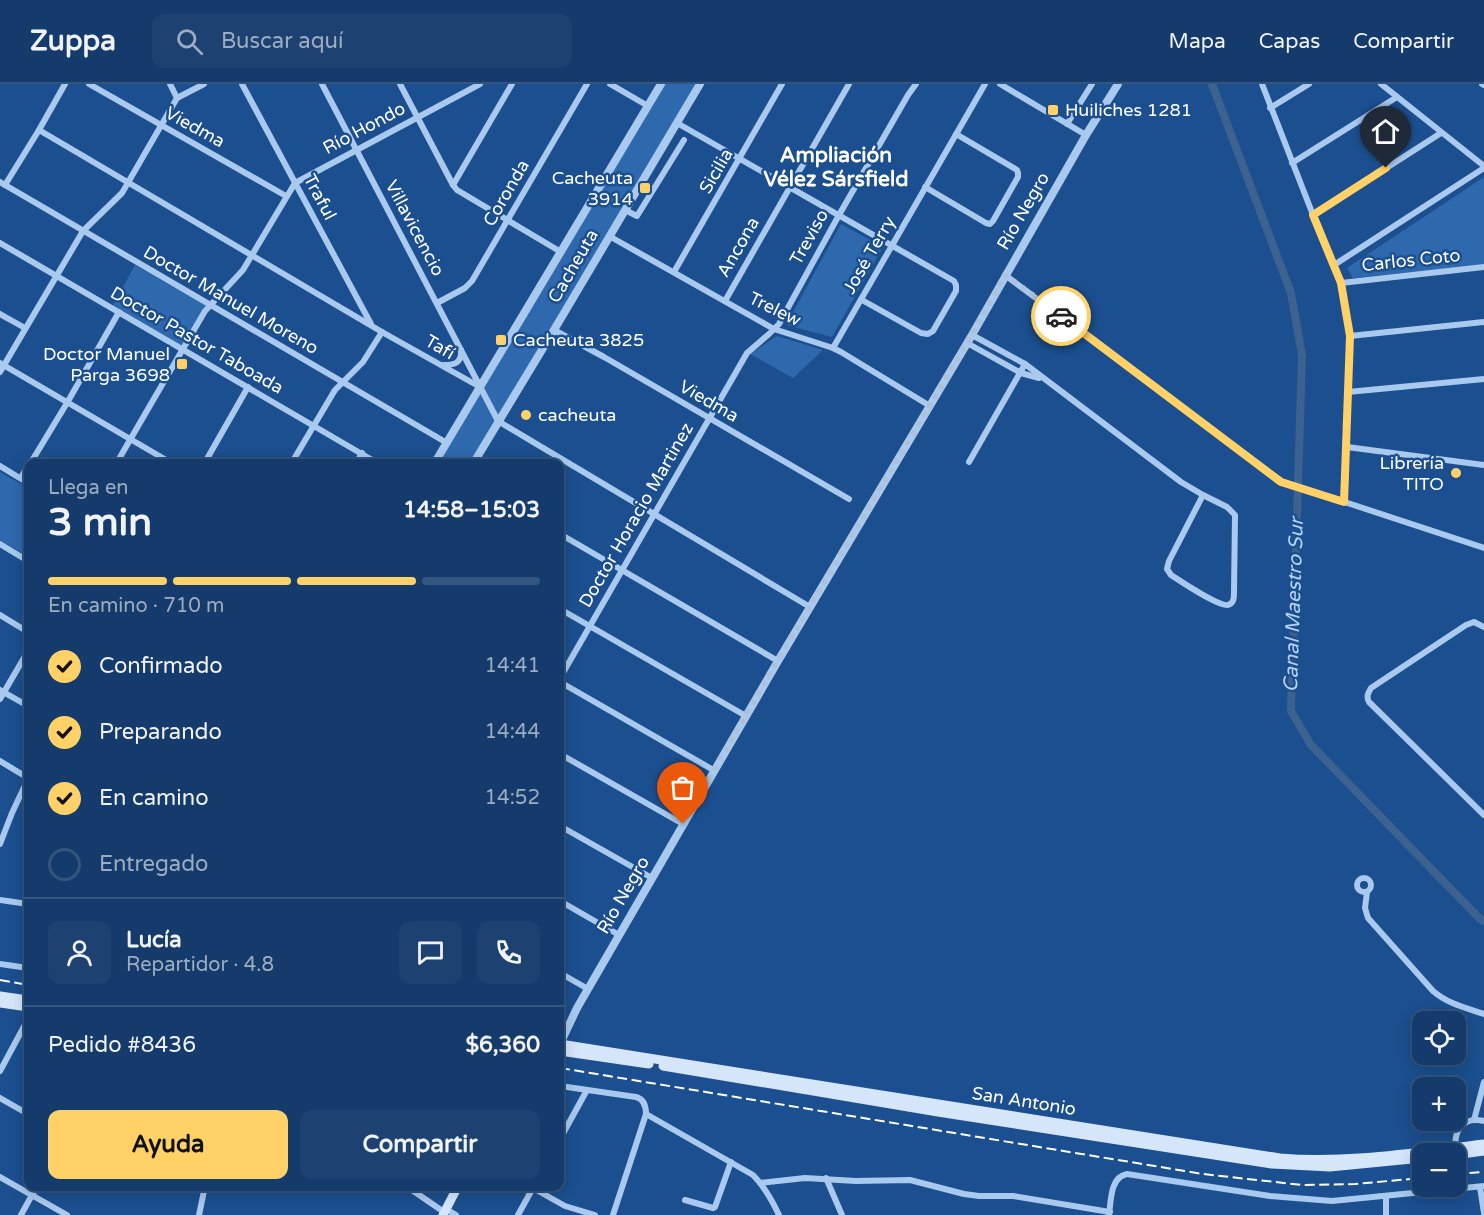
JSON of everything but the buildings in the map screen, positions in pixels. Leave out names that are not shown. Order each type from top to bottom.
[{"type":"main road","points":[[0,996],[24,999]]},
{"type":"main road","points":[[0,1003],[24,1006]]},
{"type":"main road","name":"San Antonio","points":[[564,1044],[1272,1157],[1333,1160],[1412,1155]]},
{"type":"main road","name":"San Antonio","points":[[564,1044],[655,1065],[1272,1164],[1330,1167],[1412,1159]]},
{"type":"main road","name":"San Antonio","points":[[1466,1149],[1484,1144]]},
{"type":"main road","name":"San Antonio","points":[[1466,1152],[1484,1151]]},
{"type":"main road","points":[[444,1212],[455,1191]]},
{"type":"street","points":[[2,184],[39,130],[65,84]]},
{"type":"street","name":"Viedma","points":[[88,84],[286,195]]},
{"type":"street","points":[[170,84],[177,98]]},
{"type":"street","points":[[164,459],[1,367],[83,231],[117,198],[177,98],[204,84]]},
{"type":"street","name":"Traful","points":[[242,84],[371,325]]},
{"type":"street","name":"Villavicencio","points":[[322,84],[480,387]]},
{"type":"street","points":[[400,84],[457,190],[561,252]]},
{"type":"street","name":"Río Hondo","points":[[295,183],[480,84]]},
{"type":"street","points":[[453,185],[512,84]]},
{"type":"street","name":"Coronda","points":[[437,303],[465,288],[472,281],[586,84]]},
{"type":"street","points":[[610,84],[648,106]]},
{"type":"street","name":"Cacheuta","points":[[437,459],[661,84]]},
{"type":"street","name":"Cacheuta","points":[[476,459],[700,84]]},
{"type":"street","name":"Sicilia","points":[[674,272],[783,84]]},
{"type":"street","name":"Ancona","points":[[725,301],[849,84]]},
{"type":"street","name":"Treviso","points":[[720,398],[747,352],[779,324],[839,215],[916,84]]},
{"type":"street","name":"José Terry","points":[[833,348],[985,84]]},
{"type":"street","points":[[1000,84],[1086,135]]},
{"type":"street","points":[[1067,124],[1092,84]]},
{"type":"street","name":"Río Negro","points":[[564,1035],[577,1008],[777,661],[930,406],[1086,135],[1118,84]]},
{"type":"street","points":[[1262,84],[1341,283],[1350,336],[1344,502]]},
{"type":"street","points":[[1270,108],[1309,84]]},
{"type":"street","points":[[1334,265],[1484,167],[1381,84]]},
{"type":"street","points":[[1292,163],[1397,97]]},
{"type":"street","points":[[677,123],[954,281],[957,285],[956,291],[933,331],[927,334],[921,333],[862,300]]},
{"type":"street","name":"Tafí","points":[[39,130],[382,332],[480,387]]},
{"type":"street","points":[[1313,215],[1441,133]]},
{"type":"street","points":[[926,187],[990,224],[1018,177],[1017,170],[956,134]]},
{"type":"street","points":[[625,210],[637,216],[684,140]]},
{"type":"street","points":[[119,459],[205,311],[236,280],[295,183]]},
{"type":"street","name":"Doctor Manuel Moreno","points":[[2,184],[447,443]]},
{"type":"street","name":"Trelew","points":[[609,236],[774,329],[833,348],[930,406]]},
{"type":"street","name":"Doctor Pastor Taboada","points":[[0,243],[371,459]]},
{"type":"street","name":"Carlos Coto","points":[[1341,283],[1484,267]]},
{"type":"street","points":[[1005,275],[1281,482],[1484,548]]},
{"type":"street","points":[[32,459],[67,403],[118,312]]},
{"type":"street","points":[[0,314],[25,328]]},
{"type":"street","points":[[1350,336],[1484,322]]},
{"type":"street","name":"Viedma","points":[[554,330],[849,499]]},
{"type":"street","points":[[294,459],[335,390],[363,362],[382,332]]},
{"type":"street","points":[[969,339],[1025,364],[1182,482],[1227,507],[1235,515],[1234,592],[1233,600],[1228,605],[1218,603],[1171,575],[1167,569],[1203,495]]},
{"type":"street","points":[[969,339],[1021,373],[1043,379]]},
{"type":"street","points":[[441,365],[455,364],[459,361],[461,350]]},
{"type":"street","points":[[969,462],[1025,364]]},
{"type":"street","points":[[1348,392],[1484,379]]},
{"type":"street","points":[[207,459],[248,387]]},
{"type":"street","points":[[480,387],[498,421],[562,459]]},
{"type":"street","name":"Doctor Horacio Martinez","points":[[564,673],[720,398]]},
{"type":"street","points":[[1347,447],[1484,465]]},
{"type":"street","points":[[359,459],[362,453]]},
{"type":"street","points":[[564,460],[810,606]]},
{"type":"street","points":[[0,466],[24,480]]},
{"type":"street","points":[[21,478],[24,473]]},
{"type":"street","points":[[564,536],[777,661]]},
{"type":"street","points":[[0,544],[24,559]]},
{"type":"street","points":[[564,611],[746,716]]},
{"type":"street","points":[[0,615],[24,630]]},
{"type":"street","points":[[1484,627],[1474,622],[1466,625],[1371,688],[1368,695],[1369,702],[1484,815]]},
{"type":"street","points":[[0,699],[2,691],[24,657]]},
{"type":"street","points":[[564,682],[715,771]]},
{"type":"street","points":[[2,691],[24,704]]},
{"type":"street","points":[[564,756],[683,824]]},
{"type":"street","points":[[0,761],[24,776]]},
{"type":"street","points":[[0,844],[24,787]]},
{"type":"street","points":[[564,828],[652,878]]},
{"type":"street","points":[[1367,892],[1365,908],[1368,918],[1433,991],[1450,1003],[1484,1014]]},
{"type":"street","points":[[0,900],[24,903]]},
{"type":"street","points":[[564,903],[619,935]]},
{"type":"street","points":[[0,964],[24,968]]},
{"type":"street","points":[[564,975],[588,989]]},
{"type":"street","points":[[0,1071],[24,1026]]},
{"type":"street","points":[[1474,1120],[1484,1082]]},
{"type":"street","points":[[564,1087],[640,1099],[645,1106],[646,1114],[613,1215]]},
{"type":"street","points":[[564,1132],[587,1090]]},
{"type":"street","points":[[0,1098],[24,1112]]},
{"type":"street","points":[[646,1114],[753,1175],[779,1215]]},
{"type":"street","points":[[1455,1143],[1458,1130],[1465,1123],[1474,1120],[1484,1122]]},
{"type":"street","points":[[685,1200],[715,1207],[731,1162]]},
{"type":"street","points":[[760,1183],[805,1178],[856,1181],[910,1180],[964,1194],[1013,1196],[1109,1214],[1116,1180],[1127,1174],[1270,1196],[1345,1201],[1482,1186],[1484,1213]]},
{"type":"street","points":[[0,1177],[67,1215]]},
{"type":"street","points":[[826,1178],[842,1215]]},
{"type":"street","points":[[21,1215],[34,1191]]},
{"type":"street","points":[[199,1215],[204,1191]]},
{"type":"street","points":[[413,1191],[444,1212],[456,1215]]},
{"type":"street","points":[[518,1215],[531,1191]]},
{"type":"street","points":[[540,1191],[565,1206],[595,1215]]},
{"type":"street","points":[[1386,1196],[1386,1215]]},
{"type":"shaded area","points":[[661,84],[700,84],[475,459],[437,459]]},
{"type":"shaded area","points":[[1484,177],[1484,265],[1353,278],[1347,268]]},
{"type":"shaded area","points":[[841,224],[883,247],[832,337],[786,325]]},
{"type":"shaded area","points":[[135,265],[205,305],[182,346],[113,305]]},
{"type":"shaded area","points":[[777,336],[823,350],[793,378],[750,354]]},
{"type":"shaded area","points":[[0,472],[24,486],[24,555],[0,540]]},
{"type":"waterway","name":"Canal Maestro Sur","points":[[1212,84],[1291,293],[1302,355],[1291,711],[1311,745],[1484,921]]},
{"type":"railway","points":[[0,980],[24,984]]},
{"type":"railway","points":[[564,1069],[1203,1174],[1302,1185],[1355,1184],[1412,1179]]},
{"type":"railway","points":[[1466,1173],[1484,1172]]},
{"type":"way so far","points":[[683,824],[777,661],[972,335],[1005,275],[1061,316]]},
{"type":"place","name":"Huiliches 1281","points":[[1053,110]]},
{"type":"place","name":"Cacheuta 3914","points":[[645,188]]},
{"type":"place","name":"Cacheuta 3825","points":[[501,340]]},
{"type":"place","name":"Doctor Manuel Parga 3698","points":[[182,364]]},
{"type":"place","name":"cacheuta","points":[[526,415]]},
{"type":"place","name":"Librería TITO","points":[[1456,473]]},
{"type":"district","name":"Ampliación Vélez Sársfield","points":[[836,167]]},
{"type":"route","points":[[1061,316],[1281,482],[1344,502],[1350,336],[1341,283],[1313,215],[1386,168]]}]
